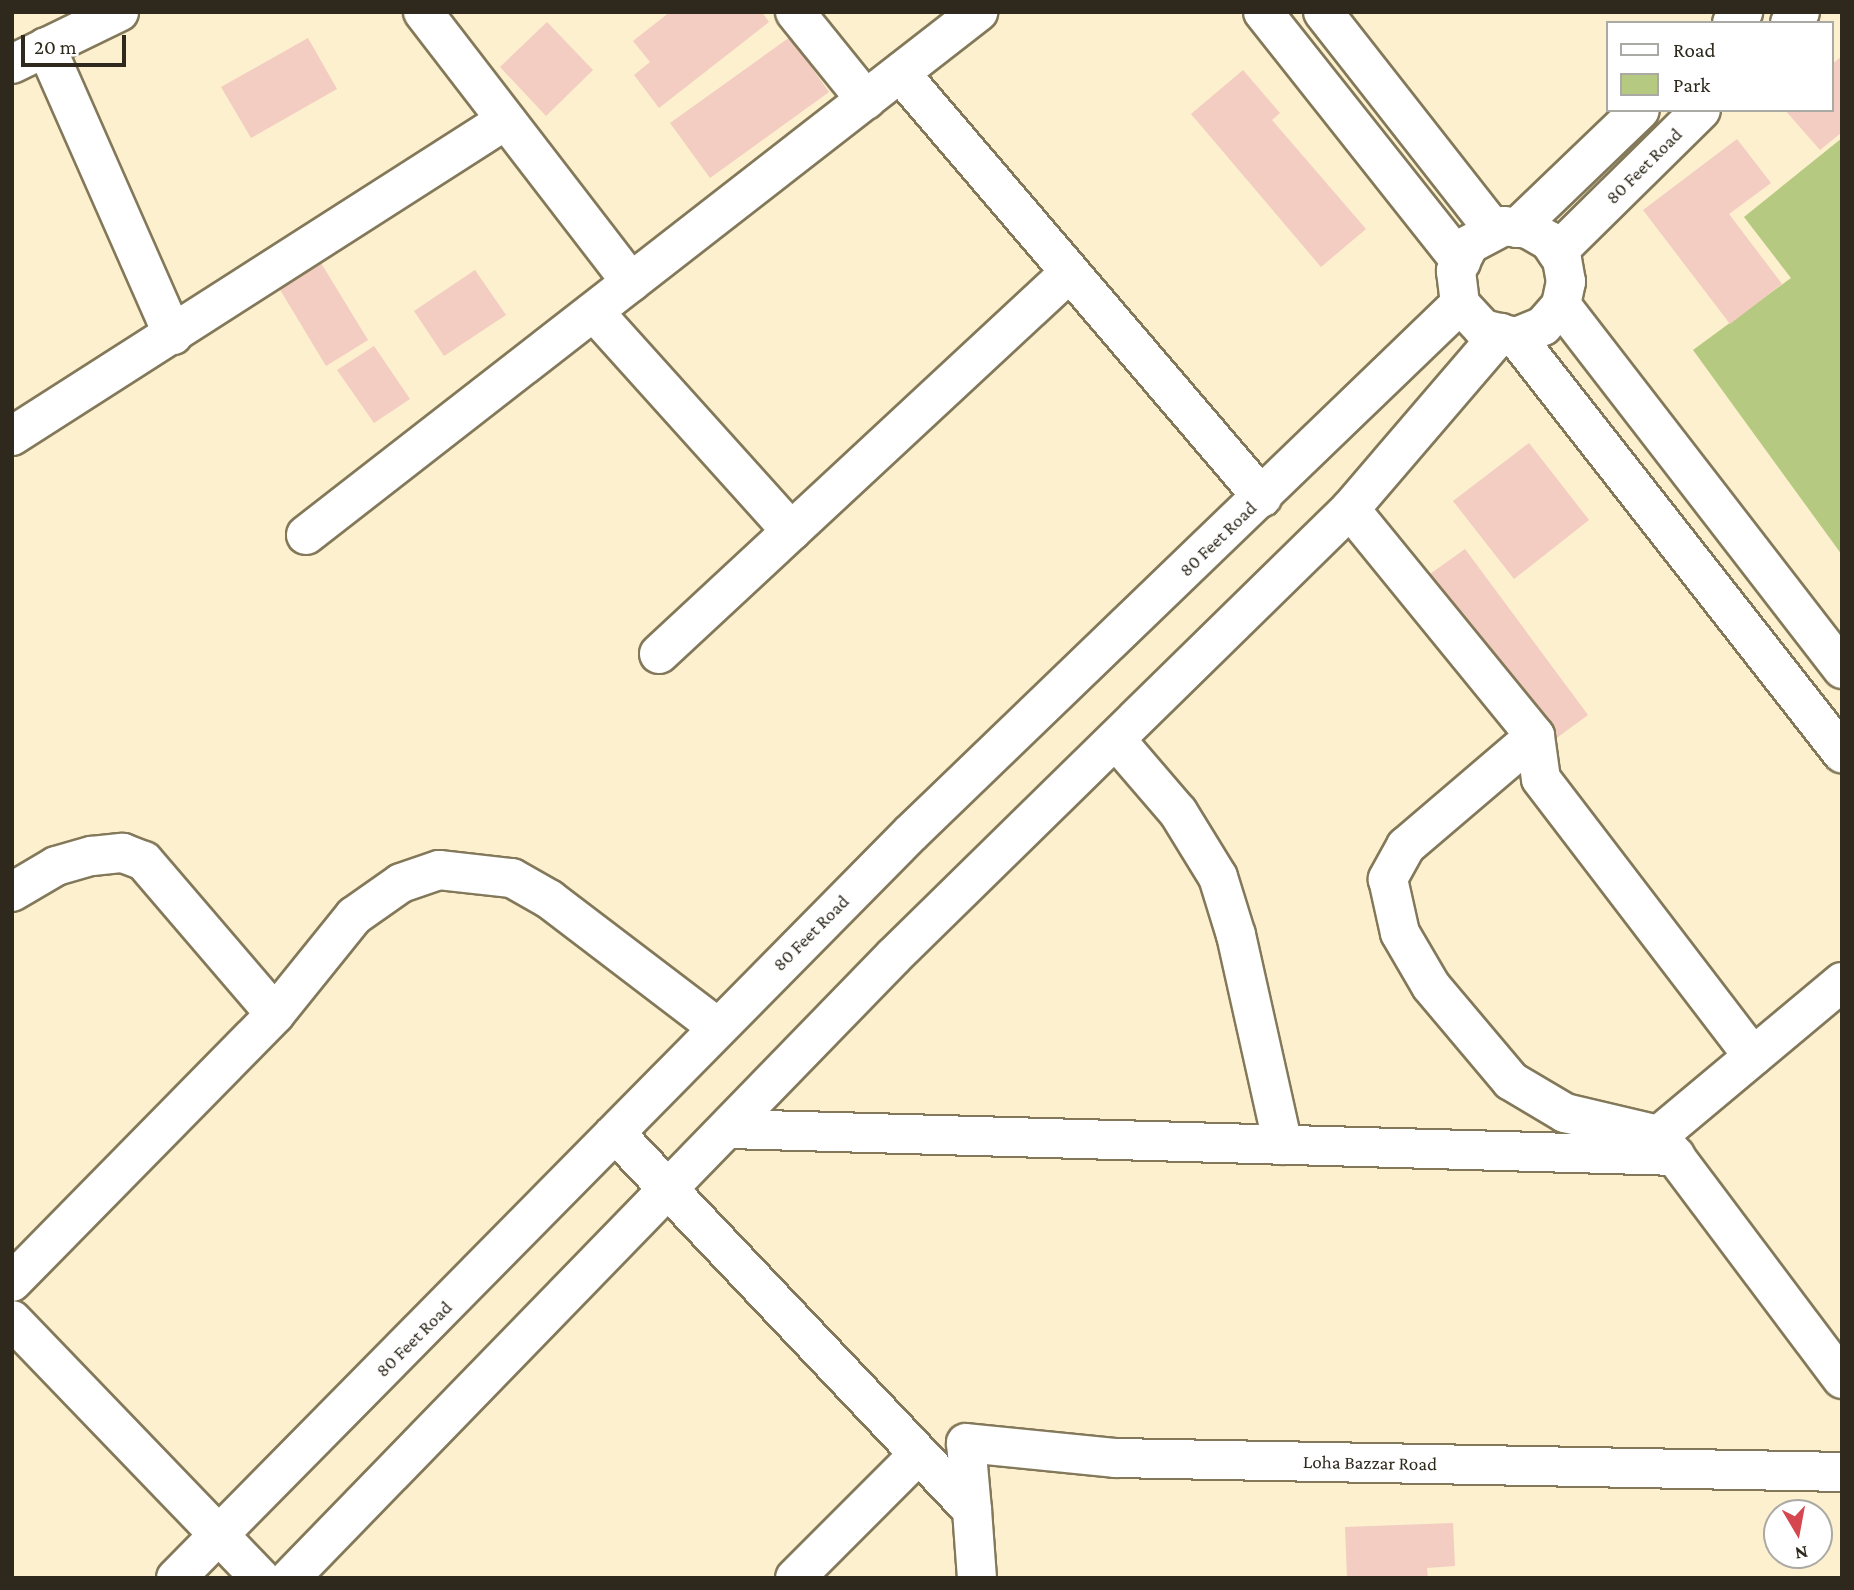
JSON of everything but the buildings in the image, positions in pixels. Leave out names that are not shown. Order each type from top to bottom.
[{"type":"street","points":[[12,64],[119,12]]},
{"type":"street","points":[[423,12],[631,282]]},
{"type":"street","points":[[795,12],[866,100]]},
{"type":"street","points":[[306,535],[978,12]]},
{"type":"street","points":[[1263,12],[1461,262]]},
{"type":"street","points":[[1323,12],[1505,228],[1549,241],[1557,252],[1566,282],[1561,305],[1543,326],[1508,335],[1483,329],[1460,304],[1456,271],[1469,245],[1505,228],[1638,112]]},
{"type":"street","points":[[46,47],[173,335]]},
{"type":"street","points":[[900,74],[1068,274],[1262,497]]},
{"type":"street","name":"80 Feet Road","points":[[1557,252],[1699,112]]},
{"type":"street","points":[[12,436],[506,120]]},
{"type":"street","points":[[659,654],[1068,274]]},
{"type":"street","name":"80 Feet Road","points":[[176,1578],[911,833],[1460,304]]},
{"type":"street","points":[[1561,305],[1842,669]]},
{"type":"street","points":[[594,312],[791,531]]},
{"type":"street","points":[[290,1578],[438,1421],[668,1193],[893,957],[1350,509],[1508,335]]},
{"type":"street","points":[[1508,335],[1842,753]]},
{"type":"street","points":[[1350,509],[1535,736],[1541,779],[1753,1056]]},
{"type":"street","points":[[1535,736],[1406,846],[1388,879],[1400,933],[1431,986],[1511,1081],[1565,1113],[1667,1146],[1842,1378]]},
{"type":"street","points":[[1116,740],[1178,811],[1218,877],[1236,935],[1283,1145]]},
{"type":"street","points":[[12,892],[56,866],[92,856],[123,853],[144,862],[275,1014]]},
{"type":"street","points":[[12,1282],[275,1014],[354,916],[401,883],[439,870],[512,878],[549,900],[717,1027]]},
{"type":"street","points":[[729,1129],[1283,1145],[1667,1146],[1753,1056],[1842,982]]},
{"type":"street","points":[[615,1133],[668,1193],[972,1510],[977,1578]]},
{"type":"street","points":[[12,1320],[220,1533],[260,1578]]},
{"type":"street","name":"Loha Bazzar Road","points":[[972,1510],[966,1443],[1115,1458],[1842,1472]]},
{"type":"street","points":[[795,1578],[919,1454]]},
{"type":"green space","points":[[1842,138],[1842,555],[1693,350],[1791,278],[1744,217]]}]
